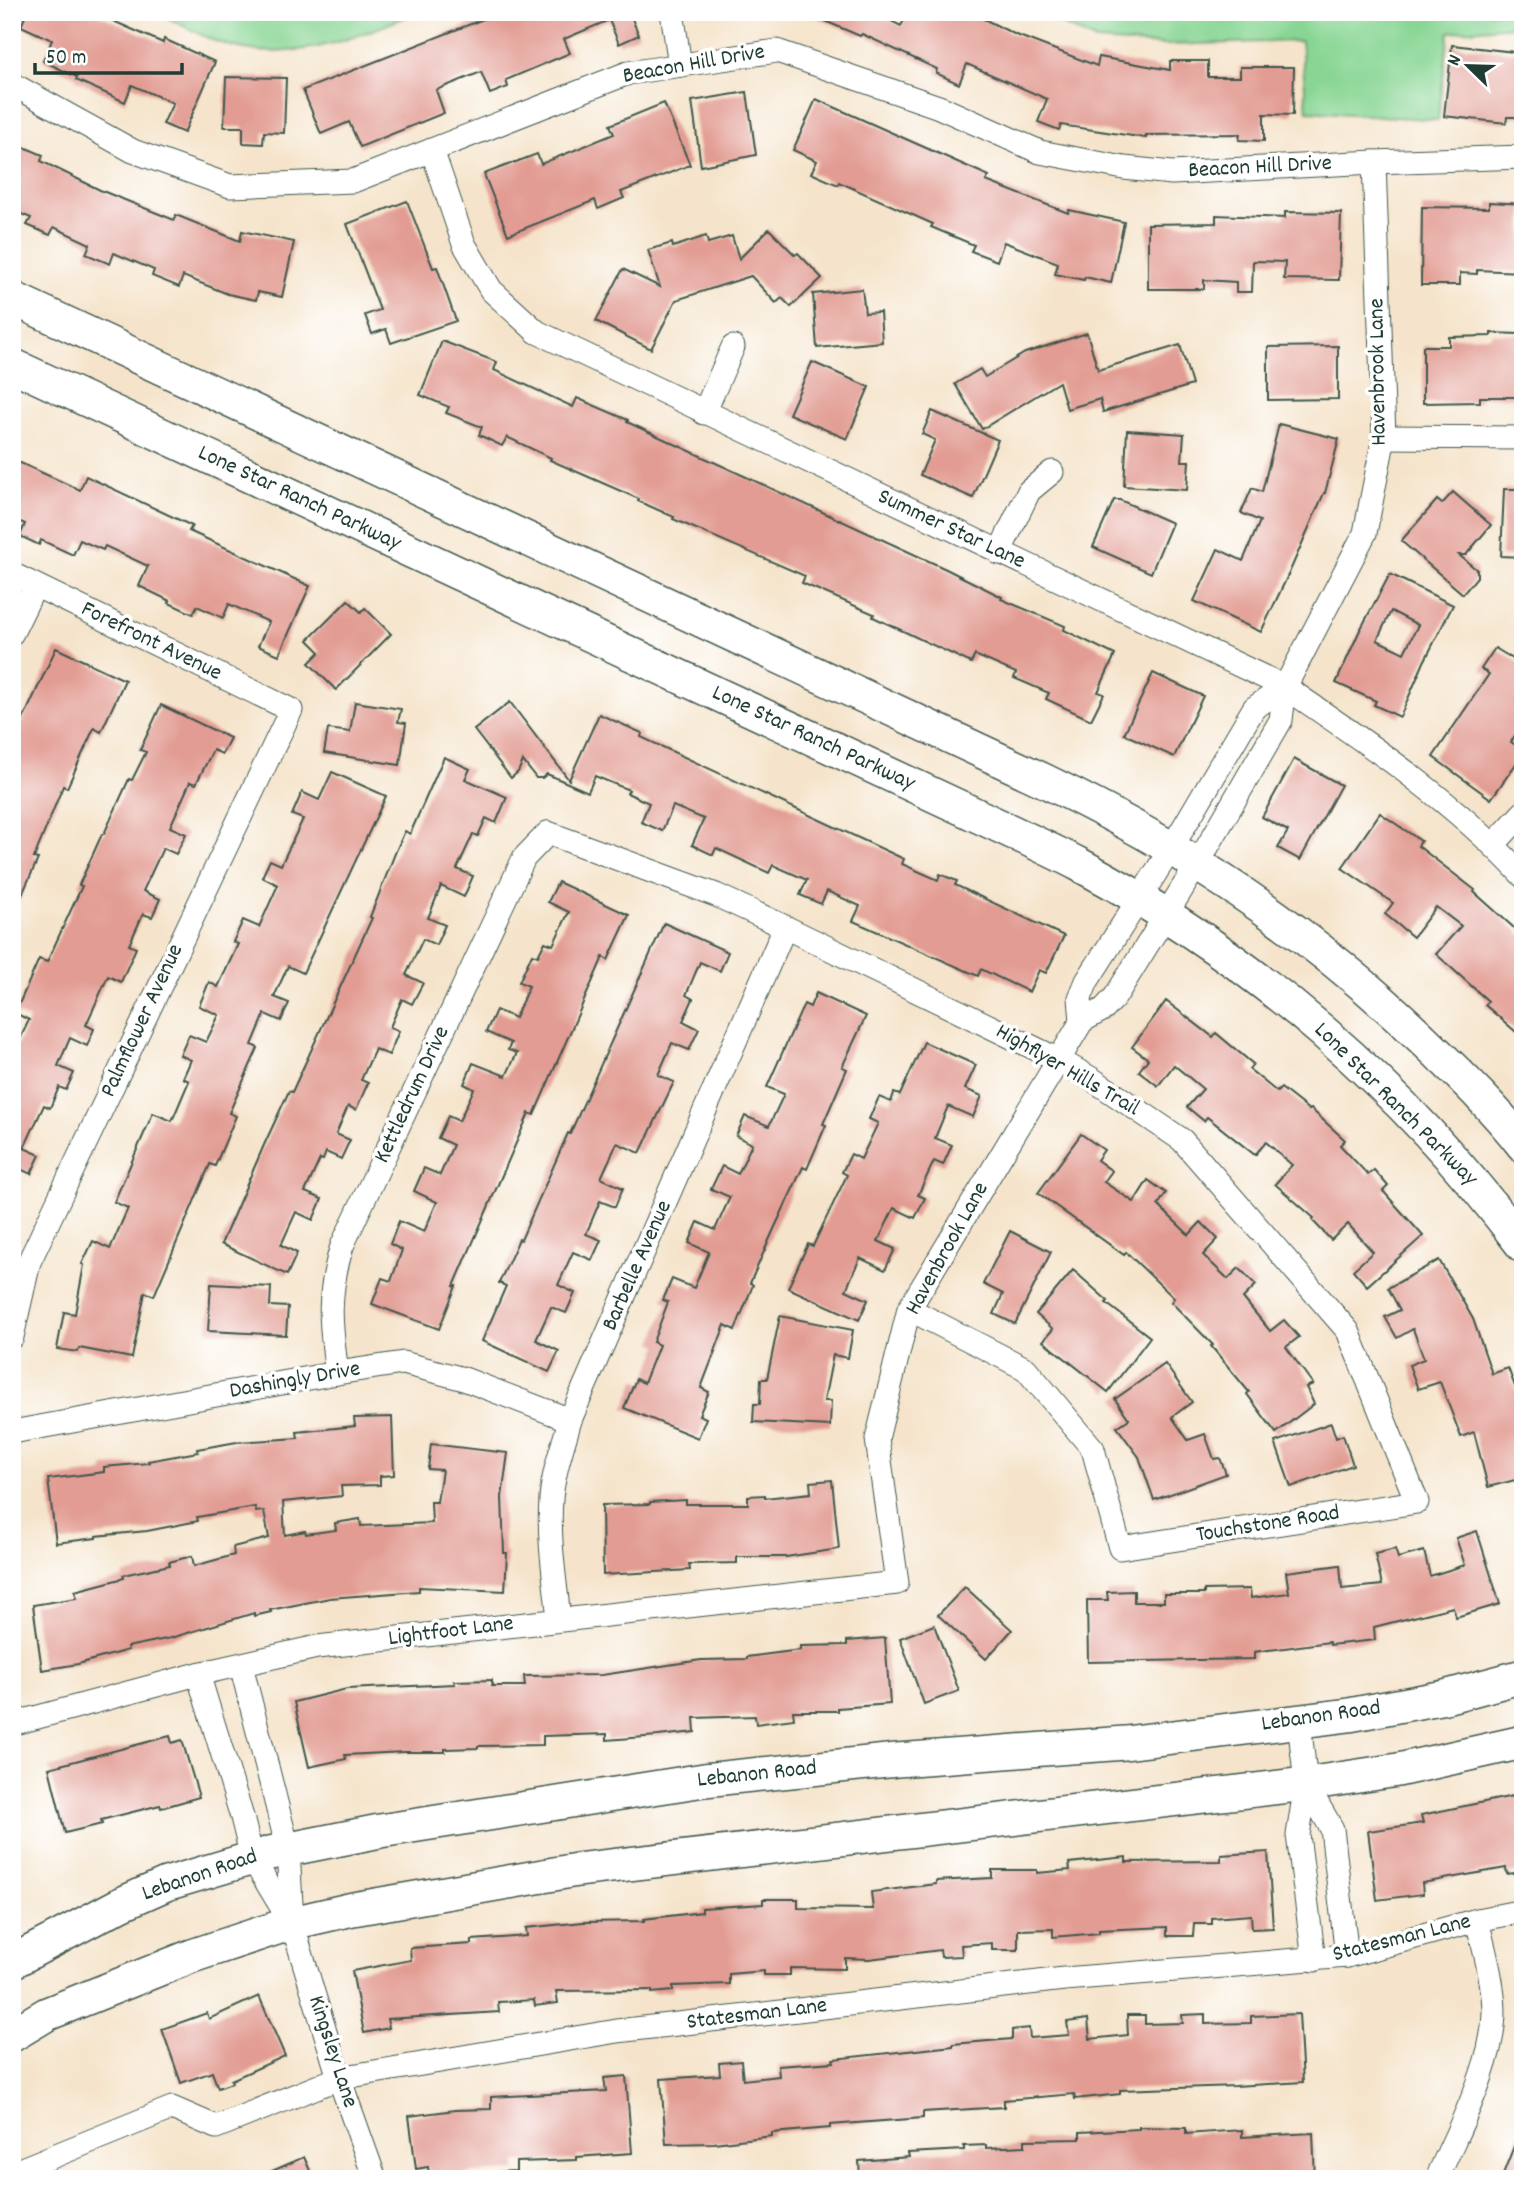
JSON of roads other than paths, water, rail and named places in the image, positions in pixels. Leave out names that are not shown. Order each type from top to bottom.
[{"type":"main road","points":[[12,298],[1045,781],[1185,855],[1325,953],[1368,988],[1468,1084],[1523,1145]]},
{"type":"main road","name":"Lone Star Ranch Parkway","points":[[12,365],[1080,865],[1227,956],[1286,999],[1354,1058],[1437,1142],[1477,1187],[1523,1246]]},
{"type":"main road","name":"Lebanon Road","points":[[12,1962],[155,1889],[252,1858],[380,1831],[704,1780],[897,1760],[1125,1743],[1361,1713],[1446,1697],[1523,1675]]},
{"type":"main road","points":[[12,2035],[47,2014],[192,1956],[292,1923],[352,1909],[577,1870],[1306,1784],[1398,1770],[1523,1742]]},
{"type":"street","points":[[672,12],[680,65]]},
{"type":"street","name":"Beacon Hill Drive","points":[[12,85],[134,151],[230,186],[353,181],[628,74],[777,51],[939,107],[1040,152],[1124,168],[1172,173],[1523,157]]},
{"type":"street","name":"Summer Star Lane","points":[[432,150],[464,244],[491,290],[537,332],[999,554],[1285,687],[1398,764],[1494,844],[1523,876]]},
{"type":"street","name":"Havenbrook Lane","points":[[897,1583],[877,1439],[909,1309],[1082,1021],[1104,1009],[1115,998],[1152,908],[1185,855],[1281,720],[1285,687],[1365,533],[1384,437],[1374,162]]},
{"type":"street","points":[[704,413],[733,347]]},
{"type":"street","points":[[1384,437],[1523,438]]},
{"type":"street","points":[[999,554],[1029,491],[1052,472]]},
{"type":"street","name":"Forefront Avenue","points":[[12,574],[291,710]]},
{"type":"street","points":[[12,633],[35,586]]},
{"type":"street","name":"Palmflower Avenue","points":[[12,1338],[29,1262],[291,710]]},
{"type":"street","points":[[1494,844],[1523,813]]},
{"type":"street","name":"Highflyer Hills Trail","points":[[548,833],[716,895],[785,927],[1059,1060],[1182,1140],[1348,1331],[1417,1502]]},
{"type":"street","name":"Kettledrum Drive","points":[[337,1373],[330,1302],[342,1246],[524,859],[548,833]]},
{"type":"street","name":"Havenbrook Lane","points":[[1082,1021],[1080,998],[1087,981],[1152,908]]},
{"type":"street","name":"Barbelle Avenue","points":[[559,1619],[550,1531],[551,1497],[570,1420],[785,927]]},
{"type":"street","name":"Touchstone Road","points":[[909,1309],[1026,1370],[1093,1449],[1120,1548],[1417,1502]]},
{"type":"street","name":"Dashingly Drive","points":[[12,1432],[403,1363],[464,1379],[570,1420]]},
{"type":"street","name":"Lightfoot Lane","points":[[12,1724],[198,1674],[317,1647],[897,1583]]},
{"type":"street","name":"Kingsley Lane","points":[[241,1664],[288,1850],[292,1923],[339,2078],[375,2179]]},
{"type":"street","name":"Kingsley Lane","points":[[198,1674],[252,1858],[292,1923]]},
{"type":"street","points":[[1298,1721],[1306,1784],[1298,1835],[1314,1960]]},
{"type":"street","points":[[1306,1784],[1332,1829],[1347,1956]]},
{"type":"street","name":"Statesman Lane","points":[[12,2173],[172,2108],[216,2127],[339,2078],[617,2031],[1064,1979],[1347,1956],[1477,1920],[1523,1911]]},
{"type":"street","points":[[1437,2179],[1479,2078],[1491,2037],[1494,2011],[1492,1982],[1477,1920]]}]
